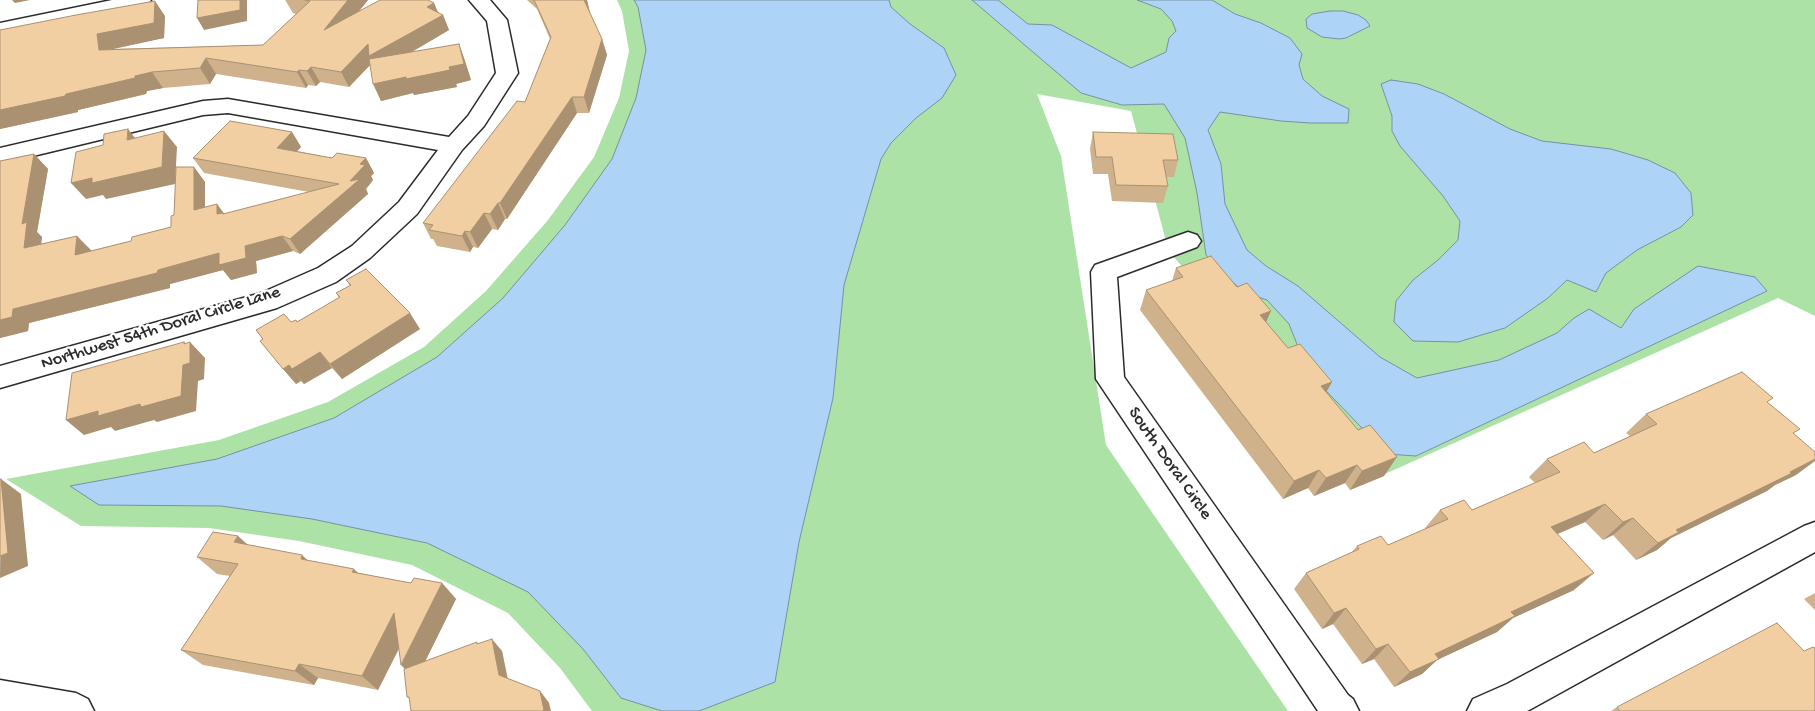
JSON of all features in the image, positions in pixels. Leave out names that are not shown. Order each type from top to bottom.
[{"type":"street","points":[[0,29],[141,0]]},
{"type":"street","name":"Northwest 54th Doral Circle Lane","points":[[0,377],[268,300],[327,274],[361,252],[408,208],[454,144],[476,121],[507,73],[497,20],[479,0]]},
{"type":"street","points":[[0,156],[203,108],[228,106],[454,144]]},
{"type":"street","name":"South Doral Circle","points":[[1188,240],[1104,272],[1110,380],[1340,711]]},
{"type":"street","points":[[1485,711],[1525,704],[1815,536]]},
{"type":"street","points":[[0,696],[22,702],[76,711]]},
{"type":"green space","points":[[617,0],[1815,0],[1815,316],[1778,298],[1376,478],[1169,252],[1131,111],[1037,94],[1061,156],[1106,445],[1288,711],[592,711],[560,668],[508,613],[412,565],[299,541],[209,528],[81,526],[6,479],[219,440],[328,402],[424,347],[486,291],[548,220],[594,157],[619,98],[629,51],[622,11]]},
{"type":"water","points":[[634,0],[889,0],[891,7],[910,24],[944,48],[956,75],[942,98],[916,118],[891,143],[881,159],[844,285],[833,398],[799,542],[775,682],[699,711],[662,711],[621,698],[583,649],[528,592],[427,543],[312,519],[221,506],[99,505],[70,486],[217,459],[334,418],[437,357],[503,298],[565,225],[612,159],[636,98],[646,50],[638,7]]},
{"type":"water","points":[[972,0],[998,0],[1028,24],[1052,25],[1131,68],[1166,52],[1169,38],[1176,31],[1172,21],[1161,9],[1137,0],[1212,0],[1235,14],[1261,23],[1290,38],[1302,54],[1299,65],[1303,79],[1322,96],[1349,109],[1348,123],[1281,121],[1220,112],[1208,130],[1221,164],[1225,204],[1247,250],[1266,266],[1298,286],[1380,357],[1417,378],[1499,360],[1557,333],[1574,318],[1589,309],[1621,328],[1634,309],[1698,266],[1755,277],[1767,291],[1416,456],[1387,454],[1308,372],[1289,324],[1267,300],[1243,292],[1206,255],[1197,193],[1185,138],[1164,104],[1122,105],[1081,93]]},
{"type":"water","points":[[1343,11],[1358,15],[1366,20],[1370,26],[1346,38],[1339,39],[1322,37],[1307,28],[1306,19],[1312,14]]},
{"type":"water","points":[[1391,80],[1418,84],[1444,94],[1510,129],[1542,141],[1611,149],[1648,160],[1675,173],[1691,193],[1693,215],[1681,227],[1637,250],[1606,273],[1596,292],[1567,280],[1548,298],[1505,328],[1458,342],[1413,341],[1394,322],[1396,301],[1413,280],[1438,260],[1458,240],[1460,221],[1443,196],[1400,146],[1392,131],[1392,116],[1381,84]]},
{"type":"building","points":[[198,0],[240,0],[240,10],[197,18]]},
{"type":"building","points":[[305,0],[348,0],[324,30],[380,0],[428,0],[434,3],[427,7],[443,15],[369,56],[368,44],[341,72],[311,67],[307,71],[299,70],[297,72],[206,58],[200,68],[152,72],[135,76],[135,78],[66,94],[65,96],[0,110],[0,30],[155,1],[154,23],[97,34],[99,50],[263,45],[310,1]]},
{"type":"building","points":[[534,0],[584,0],[602,39],[584,97],[572,97],[500,203],[490,214],[484,213],[470,232],[465,231],[462,236],[429,230],[433,225],[423,223],[517,101],[525,102],[551,37]]},
{"type":"building","points":[[459,44],[464,64],[449,67],[450,70],[373,84],[369,59]]},
{"type":"building","points":[[230,121],[292,132],[277,148],[332,158],[337,153],[366,158],[360,164],[365,165],[350,181],[360,179],[290,239],[282,236],[245,246],[246,258],[219,265],[219,253],[158,270],[157,273],[13,309],[12,317],[0,320],[0,161],[34,154],[22,224],[27,222],[24,248],[77,236],[75,255],[131,241],[132,237],[171,227],[171,216],[174,215],[176,167],[194,167],[194,210],[217,204],[217,214],[339,184],[193,158]]},
{"type":"building","points":[[128,129],[127,140],[164,131],[162,167],[92,183],[92,178],[71,183],[76,152],[103,145],[104,134]]},
{"type":"building","points":[[1093,132],[1173,134],[1178,160],[1163,160],[1168,186],[1116,185],[1112,157],[1096,157]]},
{"type":"building","points":[[1211,256],[1237,287],[1247,283],[1271,311],[1260,315],[1288,348],[1300,344],[1332,382],[1321,386],[1358,430],[1370,425],[1397,457],[1362,471],[1357,465],[1326,478],[1319,470],[1294,481],[1146,290],[1183,277],[1176,268]]},
{"type":"building","points":[[366,269],[410,313],[330,364],[320,352],[292,369],[289,365],[283,369],[260,341],[263,339],[256,330],[284,314],[291,322],[296,320],[297,322],[340,297],[336,293],[351,285],[346,280]]},
{"type":"building","points":[[184,342],[184,344],[190,342],[190,363],[183,365],[181,396],[141,407],[140,404],[98,416],[98,411],[66,420],[72,373]]},
{"type":"building","points":[[1742,372],[1773,398],[1767,402],[1800,429],[1793,433],[1815,452],[1815,459],[1790,472],[1792,473],[1676,530],[1679,532],[1658,543],[1633,518],[1623,522],[1605,504],[1551,527],[1594,573],[1511,612],[1515,616],[1435,654],[1439,659],[1410,672],[1388,644],[1376,649],[1346,608],[1334,613],[1306,573],[1359,549],[1357,546],[1381,536],[1388,545],[1448,519],[1440,510],[1464,500],[1472,510],[1560,472],[1547,459],[1584,442],[1594,453],[1657,424],[1646,414]]},
{"type":"building","points":[[0,480],[8,553],[0,556]]},
{"type":"building","points":[[213,532],[238,536],[234,542],[302,555],[301,559],[354,569],[352,572],[411,583],[414,578],[442,583],[401,665],[394,613],[362,676],[299,664],[295,671],[181,650],[238,564],[197,557]]},
{"type":"building","points":[[1777,623],[1804,651],[1815,648],[1815,711],[1620,711],[1617,707]]},
{"type":"building","points":[[492,639],[499,675],[540,691],[544,711],[411,711],[409,697],[407,697],[404,669],[477,642],[477,644]]}]
